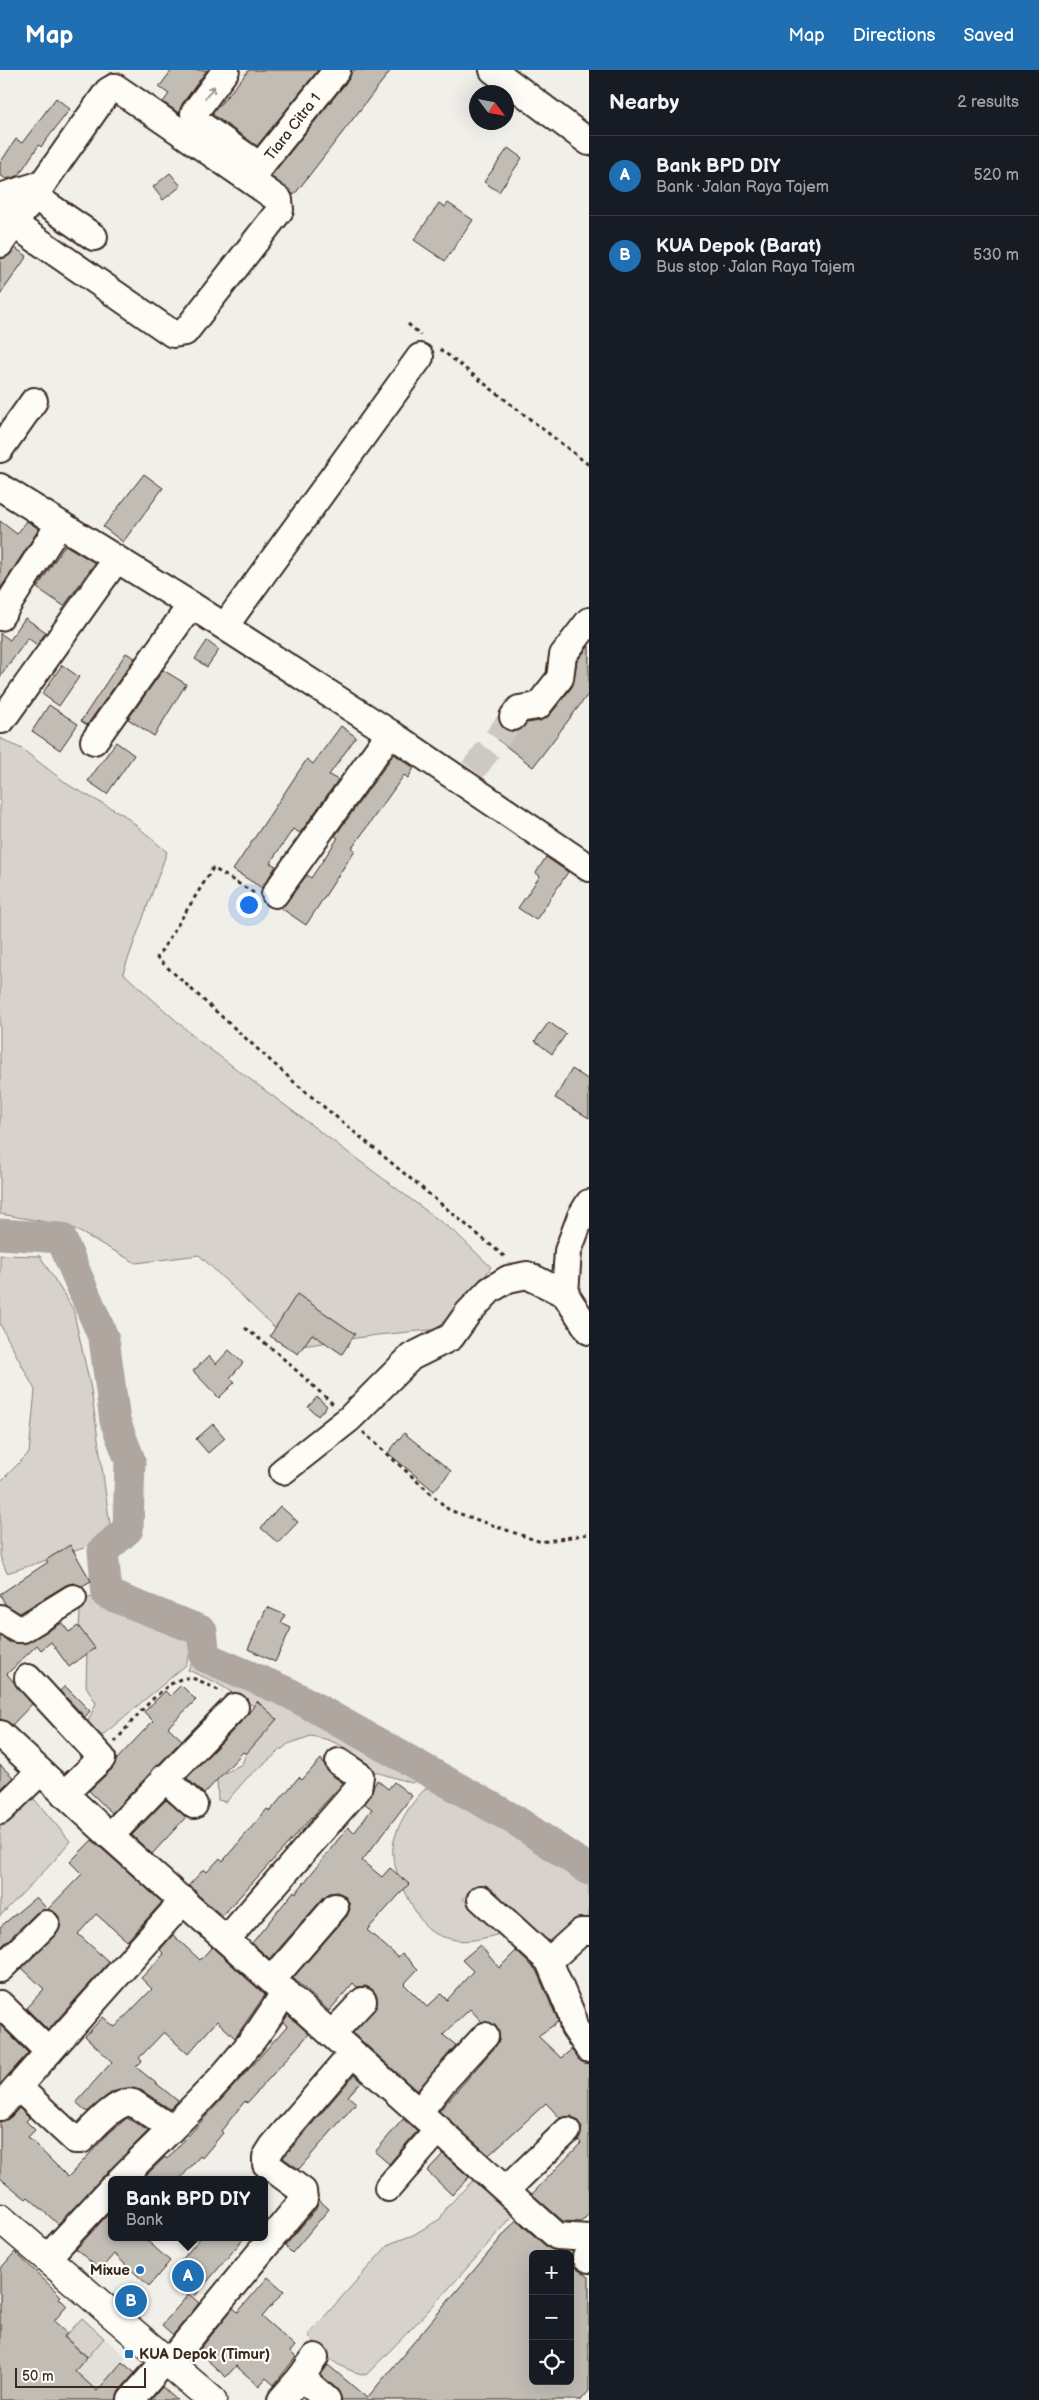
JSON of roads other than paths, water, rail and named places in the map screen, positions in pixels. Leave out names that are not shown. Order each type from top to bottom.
[{"type":"main road","points":[[0,2218],[212,2400]]},
{"type":"street","name":"Tiara Citra 1","points":[[226,70],[194,114],[195,121],[260,166],[337,70]]},
{"type":"street","points":[[493,70],[589,142]]},
{"type":"street","points":[[115,86],[280,200],[281,204],[280,210],[185,332],[179,334],[173,334],[5,228],[38,190],[108,91],[115,86]]},
{"type":"street","points":[[0,197],[38,190]]},
{"type":"street","points":[[38,190],[94,237]]},
{"type":"street","points":[[225,626],[428,347]]},
{"type":"street","points":[[0,449],[34,401]]},
{"type":"street","points":[[0,488],[225,626],[390,733],[469,777],[589,868]]},
{"type":"street","points":[[0,617],[59,525]]},
{"type":"street","points":[[2,720],[116,560]]},
{"type":"street","points":[[94,741],[191,605]]},
{"type":"street","points":[[513,717],[519,709],[538,706],[544,699],[560,678],[563,655],[589,621]]},
{"type":"street","points":[[275,894],[390,733]]},
{"type":"street","points":[[565,1294],[568,1252],[581,1216],[589,1203]]},
{"type":"street","points":[[283,1470],[349,1419],[411,1357],[451,1337],[468,1313],[490,1290],[508,1279],[527,1275],[565,1294],[589,1331]]},
{"type":"street","points":[[0,1618],[17,1629],[23,1630],[73,1598]]},
{"type":"street","points":[[28,1678],[102,1758],[64,1794]]},
{"type":"street","points":[[110,1836],[164,1778],[235,1707]]},
{"type":"street","points":[[0,1734],[110,1836],[184,1900],[557,2236],[588,2251]]},
{"type":"street","points":[[227,1939],[358,1789],[360,1776],[339,1762]]},
{"type":"street","points":[[0,1811],[40,1772]]},
{"type":"street","points":[[164,1778],[194,1805]]},
{"type":"street","points":[[481,1899],[549,1961],[574,2027],[589,2050]]},
{"type":"street","points":[[0,2107],[184,1900]]},
{"type":"street","points":[[124,2176],[212,2090],[266,2025],[278,1985],[335,1907]]},
{"type":"street","points":[[0,1969],[46,1924]]},
{"type":"street","points":[[549,1961],[581,1932],[589,1932]]},
{"type":"street","points":[[332,2034],[363,2001]]},
{"type":"street","points":[[0,2004],[49,2052]]},
{"type":"street","points":[[420,2112],[443,2082],[485,2036]]},
{"type":"street","points":[[131,2400],[168,2362],[304,2199],[303,2192],[266,2164],[266,2157],[273,2146],[354,2053]]},
{"type":"street","points":[[18,2087],[69,2136],[78,2141],[118,2105],[126,2101],[133,2103],[171,2128]]},
{"type":"street","points":[[388,2188],[439,2129]]},
{"type":"street","points":[[506,2190],[567,2131]]},
{"type":"street","points":[[47,2258],[108,2192]]},
{"type":"street","points":[[281,2400],[308,2367],[327,2400]]},
{"type":"waterway","points":[[0,1234],[61,1238],[104,1339],[115,1421],[130,1460],[128,1529],[103,1551],[107,1594],[202,1631],[205,1657],[289,1693],[515,1820],[589,1870]]},
{"type":"tunnel","points":[[473,770],[513,717]]},
{"type":"place","name":"Mixue","points":[[140,2270]]},
{"type":"place","name":"Bank BPD DIY","points":[[188,2276]]},
{"type":"place","name":"KUA Depok (Barat)","points":[[131,2301]]},
{"type":"place","name":"KUA Depok (Timur)","points":[[129,2354]]}]
